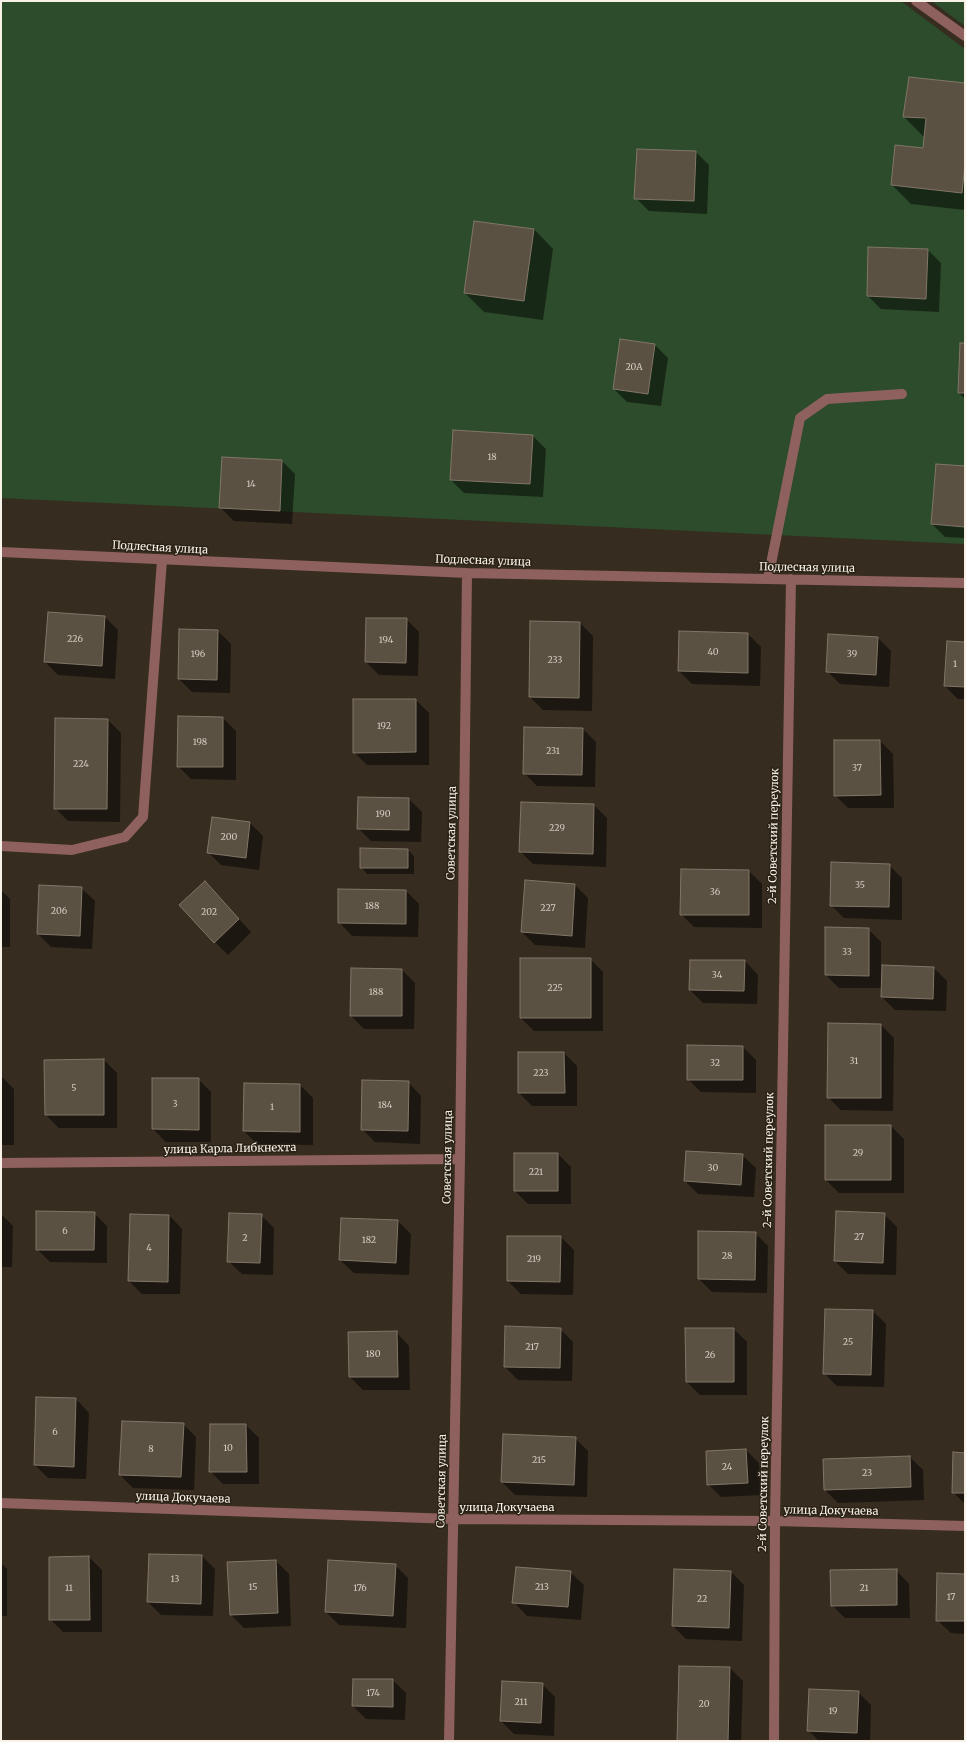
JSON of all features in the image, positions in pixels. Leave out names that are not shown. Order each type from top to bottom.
[{"type":"street","points":[[916,1],[965,36]]},
{"type":"street","points":[[768,579],[800,418],[826,400],[902,394]]},
{"type":"street","name":"Подлесная улица","points":[[1,552],[467,574],[965,583]]},
{"type":"street","points":[[1,846],[72,850],[125,837],[143,817],[162,560]]},
{"type":"street","name":"Советская улица","points":[[449,1741],[460,1159],[467,574]]},
{"type":"street","name":"2-й Советский переулок","points":[[774,1741],[775,1521],[791,580]]},
{"type":"street","name":"улица Карла Либкнехта","points":[[1,1163],[460,1159]]},
{"type":"street","name":"улица Докучаева","points":[[1,1503],[453,1519],[775,1521],[965,1526]]},
{"type":"green space","points":[[1,1],[901,1],[965,49],[965,544],[1,498]]},
{"type":"green space","points":[[931,1],[965,1],[965,26]]},
{"type":"building","points":[[909,77],[965,83],[965,164],[962,193],[891,185],[895,145],[923,148],[926,118],[903,117]]},
{"type":"building","points":[[637,149],[696,151],[694,201],[634,199]]},
{"type":"building","points":[[474,221],[534,229],[524,301],[464,293]]},
{"type":"building","points":[[868,247],[928,249],[926,299],[867,296]]},
{"type":"building","points":[[620,339],[655,344],[648,394],[613,389]]},
{"type":"building","points":[[960,343],[965,343],[965,393],[958,393]]},
{"type":"building","points":[[453,430],[533,435],[530,484],[450,480]]},
{"type":"building","points":[[222,457],[282,460],[280,511],[219,508]]},
{"type":"building","points":[[936,464],[965,466],[965,527],[931,524]]},
{"type":"building","points":[[48,612],[105,616],[102,666],[44,662]]},
{"type":"building","points":[[366,618],[407,618],[406,663],[365,662]]},
{"type":"building","points":[[530,621],[580,622],[579,698],[529,697]]},
{"type":"building","points":[[179,629],[218,630],[217,680],[178,679]]},
{"type":"building","points":[[679,631],[748,633],[748,673],[678,671]]},
{"type":"building","points":[[828,634],[878,637],[876,675],[826,672]]},
{"type":"building","points":[[947,641],[965,642],[965,687],[944,686]]},
{"type":"building","points":[[353,699],[416,699],[416,752],[353,753]]},
{"type":"building","points":[[178,716],[223,717],[223,767],[177,767]]},
{"type":"building","points":[[55,718],[108,719],[107,809],[54,809]]},
{"type":"building","points":[[524,727],[583,728],[582,775],[523,774]]},
{"type":"building","points":[[834,740],[880,740],[881,795],[834,796]]},
{"type":"building","points":[[358,797],[409,798],[409,830],[357,829]]},
{"type":"building","points":[[521,802],[594,804],[593,854],[519,852]]},
{"type":"building","points":[[212,817],[250,822],[246,858],[207,853]]},
{"type":"building","points":[[360,848],[408,849],[408,868],[360,868]]},
{"type":"building","points":[[831,862],[890,864],[889,907],[830,906]]},
{"type":"building","points":[[681,869],[749,870],[749,915],[680,915]]},
{"type":"building","points":[[525,880],[575,884],[572,936],[521,932]]},
{"type":"building","points":[[205,881],[239,919],[214,943],[179,905]]},
{"type":"building","points":[[39,885],[82,887],[80,936],[37,934]]},
{"type":"building","points":[[338,889],[406,890],[406,924],[338,923]]},
{"type":"building","points":[[825,927],[869,928],[869,976],[825,975]]},
{"type":"building","points":[[520,958],[591,958],[591,1018],[520,1018]]},
{"type":"building","points":[[690,960],[745,960],[744,991],[689,990]]},
{"type":"building","points":[[882,965],[934,967],[933,999],[881,997]]},
{"type":"building","points":[[351,968],[402,969],[402,1016],[350,1016]]},
{"type":"building","points":[[828,1023],[881,1024],[881,1098],[827,1098]]},
{"type":"building","points":[[687,1045],[743,1046],[743,1080],[687,1080]]},
{"type":"building","points":[[518,1052],[564,1052],[565,1093],[518,1093]]},
{"type":"building","points":[[104,1059],[104,1115],[45,1115],[44,1060]]},
{"type":"building","points":[[152,1078],[199,1078],[199,1130],[152,1129]]},
{"type":"building","points":[[362,1080],[409,1081],[408,1131],[361,1130]]},
{"type":"building","points":[[244,1083],[300,1084],[300,1132],[243,1131]]},
{"type":"building","points":[[825,1125],[891,1125],[891,1180],[825,1180]]},
{"type":"building","points":[[686,1151],[743,1154],[741,1185],[684,1181]]},
{"type":"building","points":[[514,1153],[558,1153],[558,1191],[514,1191]]},
{"type":"building","points":[[36,1211],[95,1212],[94,1250],[36,1250]]},
{"type":"building","points":[[836,1211],[885,1213],[883,1263],[834,1261]]},
{"type":"building","points":[[229,1213],[262,1214],[260,1263],[227,1262]]},
{"type":"building","points":[[130,1214],[169,1215],[168,1282],[128,1281]]},
{"type":"building","points":[[341,1218],[398,1220],[396,1263],[339,1260]]},
{"type":"building","points":[[698,1231],[756,1232],[755,1280],[698,1279]]},
{"type":"building","points":[[507,1236],[561,1236],[560,1282],[507,1281]]},
{"type":"building","points":[[825,1309],[873,1310],[871,1375],[823,1374]]},
{"type":"building","points":[[505,1326],[561,1328],[560,1368],[504,1367]]},
{"type":"building","points":[[685,1328],[734,1328],[734,1382],[686,1382]]},
{"type":"building","points":[[397,1331],[398,1377],[349,1377],[348,1332]]},
{"type":"building","points":[[36,1397],[76,1398],[74,1467],[34,1465]]},
{"type":"building","points":[[122,1421],[184,1423],[181,1477],[119,1475]]},
{"type":"building","points":[[210,1424],[246,1424],[247,1472],[209,1472]]},
{"type":"building","points":[[503,1434],[576,1437],[574,1485],[501,1482]]},
{"type":"building","points":[[746,1449],[748,1483],[707,1485],[706,1451]]},
{"type":"building","points":[[953,1452],[965,1453],[965,1493],[952,1493]]},
{"type":"building","points":[[910,1456],[911,1487],[824,1490],[823,1459]]},
{"type":"building","points":[[149,1554],[202,1555],[201,1604],[147,1602]]},
{"type":"building","points":[[89,1556],[90,1620],[49,1620],[49,1557]]},
{"type":"building","points":[[276,1560],[278,1613],[230,1615],[227,1562]]},
{"type":"building","points":[[328,1560],[396,1564],[393,1616],[325,1612]]},
{"type":"building","points":[[516,1567],[571,1571],[568,1607],[512,1603]]},
{"type":"building","points":[[674,1569],[731,1571],[729,1628],[672,1626]]},
{"type":"building","points":[[897,1569],[897,1605],[831,1606],[830,1570]]},
{"type":"building","points":[[937,1573],[965,1574],[965,1621],[936,1621]]},
{"type":"building","points":[[679,1666],[730,1667],[728,1741],[677,1741]]},
{"type":"building","points":[[353,1679],[393,1679],[393,1707],[352,1706]]},
{"type":"building","points":[[502,1681],[543,1683],[541,1723],[500,1721]]},
{"type":"building","points":[[809,1689],[859,1691],[857,1733],[807,1731]]}]
